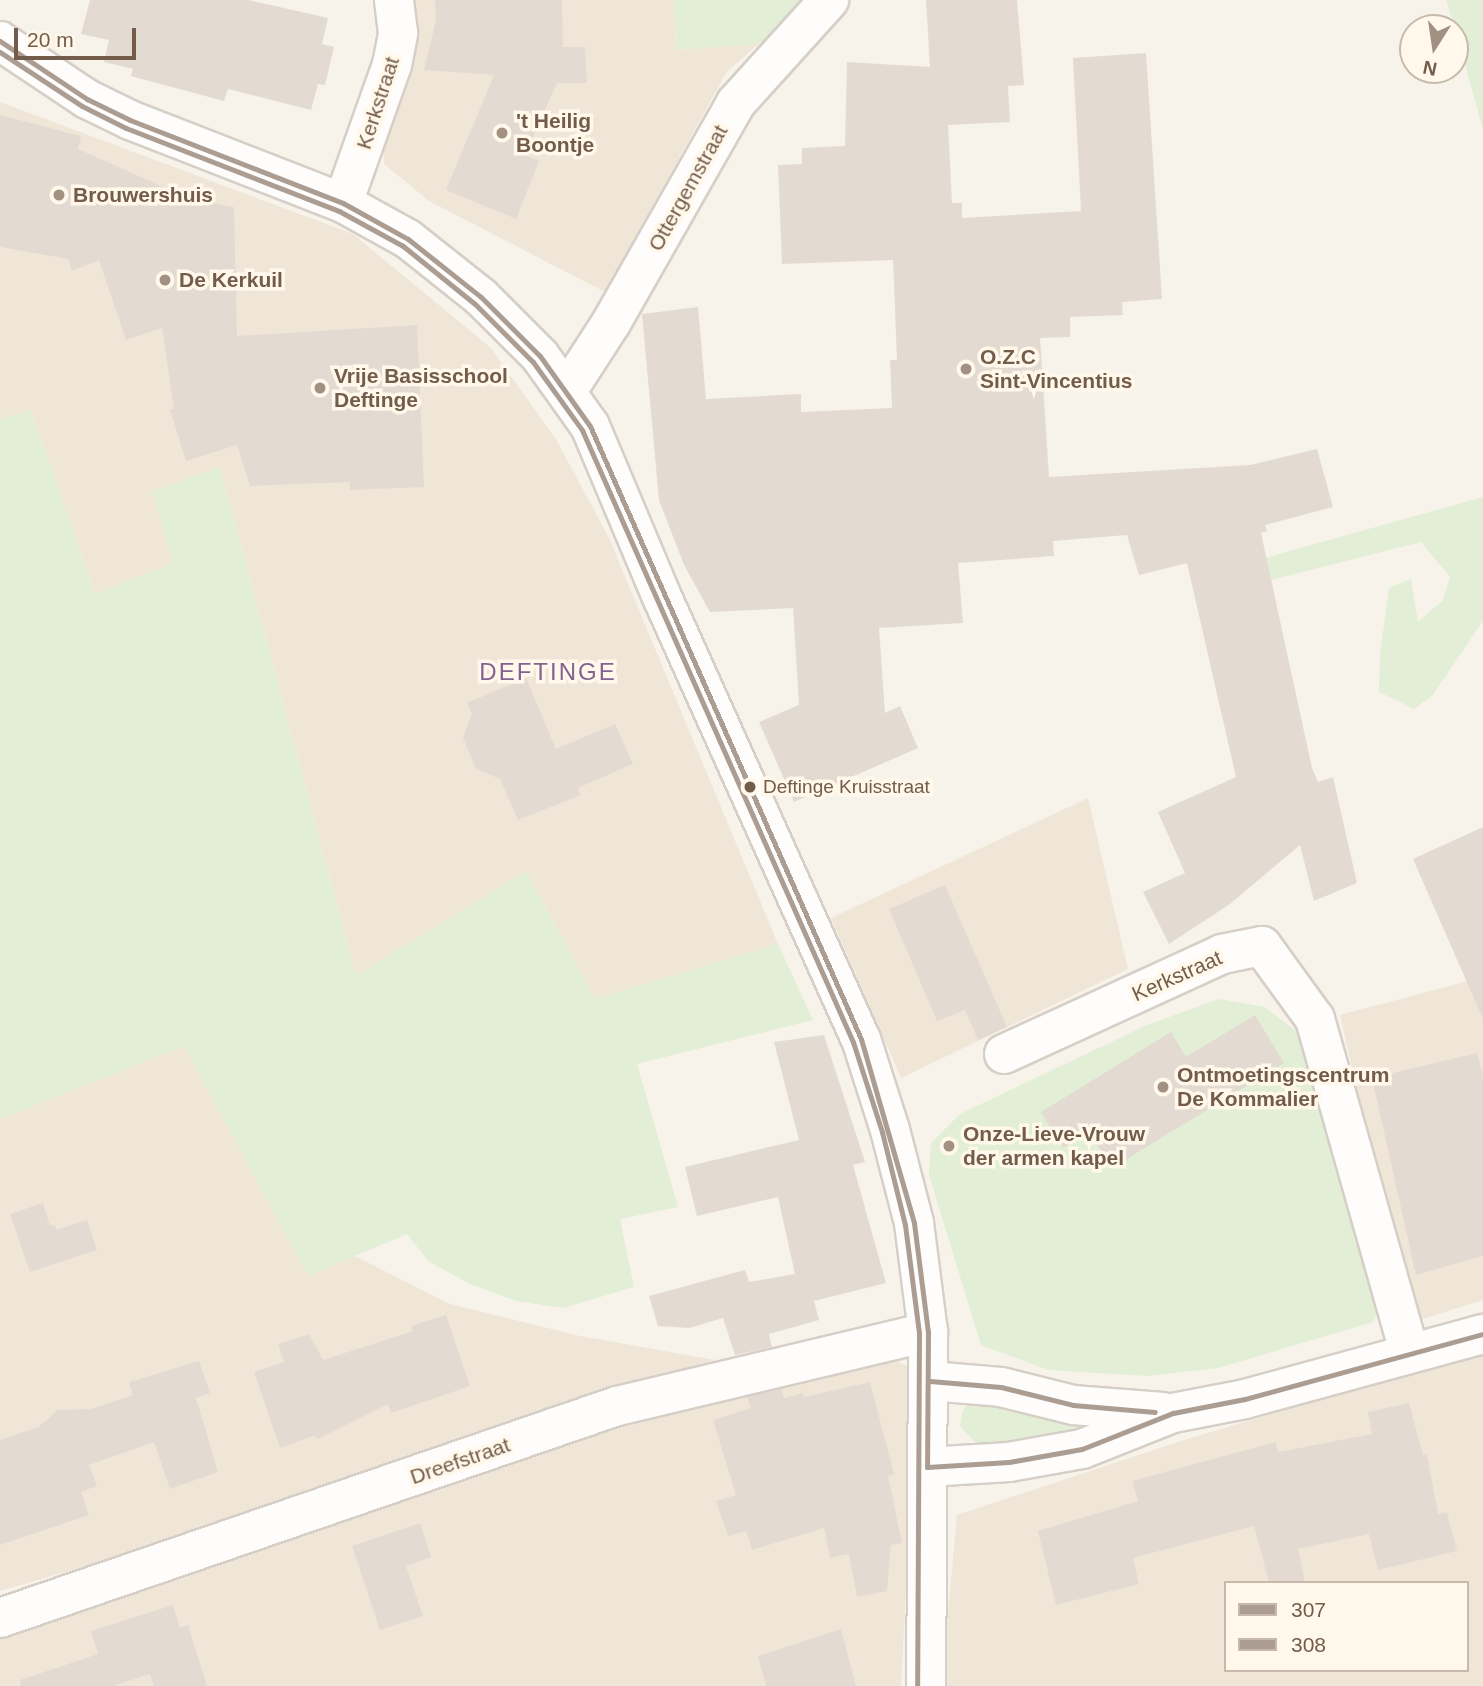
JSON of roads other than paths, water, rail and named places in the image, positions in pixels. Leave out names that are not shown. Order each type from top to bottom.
[{"type":"street","name":"Kerkstraat","points":[[343,203],[392,65],[398,33],[394,0]]},
{"type":"street","name":"Ottergemstraat","points":[[567,391],[611,323],[736,103],[830,0]]},
{"type":"street","points":[[0,41],[87,99],[130,120],[343,203],[408,239],[481,297],[540,356],[567,391],[611,468],[662,597],[861,1039],[914,1223],[928,1332],[930,1381],[926,1686]]},
{"type":"street","name":"Kerkstraat","points":[[1004,1054],[1222,954],[1262,946],[1315,1019],[1409,1351]]},
{"type":"street","name":"Dreefstraat","points":[[0,1618],[617,1406],[928,1332]]},
{"type":"street","points":[[927,1467],[1009,1462],[1082,1449],[1173,1413],[1245,1399],[1409,1351],[1483,1334]]},
{"type":"street","points":[[930,1381],[1001,1387],[1073,1405],[1173,1413]]},
{"type":"place","name":"'t Heilig Boontje","points":[[502,133]]},
{"type":"place","name":"Brouwershuis","points":[[59,195]]},
{"type":"place","name":"De Kerkuil","points":[[165,280]]},
{"type":"place","name":"O.Z.C Sint-Vincentius","points":[[966,369]]},
{"type":"place","name":"Vrije Basisschool Deftinge","points":[[320,388]]},
{"type":"place","name":"Deftinge Kruisstraat","points":[[750,787]]},
{"type":"place","name":"Ontmoetingscentrum De Kommalier","points":[[1163,1087]]},
{"type":"place","name":"Onze-Lieve-Vrouw der armen kapel","points":[[949,1146]]},
{"type":"district","name":"DEFTINGE","points":[[548,672]]}]
